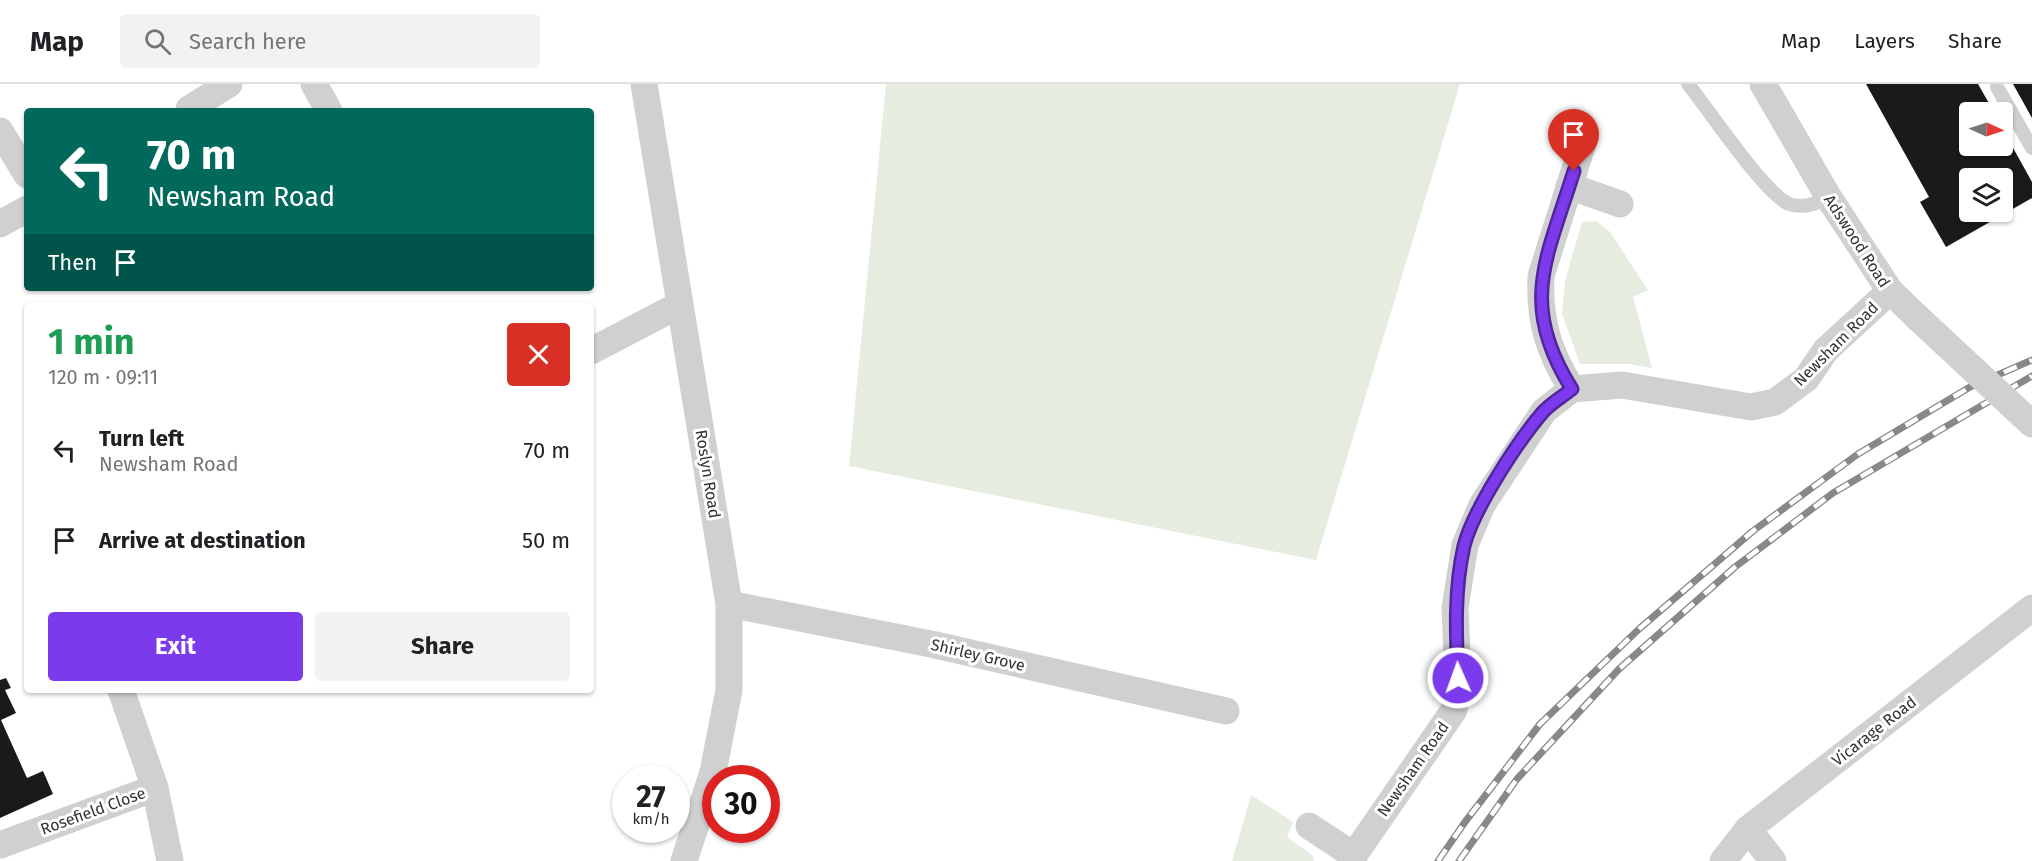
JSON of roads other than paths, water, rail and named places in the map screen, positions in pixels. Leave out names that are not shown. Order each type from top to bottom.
[{"type":"street","points":[[189,108],[229,84]]},
{"type":"street","points":[[314,84],[328,108]]},
{"type":"street","name":"Roslyn Road","points":[[644,84],[729,604],[729,690],[713,772],[684,861]]},
{"type":"street","name":"Adswood Road","points":[[1763,84],[1829,198],[1890,291],[2032,424]]},
{"type":"street","points":[[0,132],[24,170]]},
{"type":"street","points":[[1572,389],[1560,371],[1544,332],[1540,297],[1541,276],[1584,140]]},
{"type":"street","points":[[1569,186],[1620,204]]},
{"type":"street","points":[[0,224],[24,211]]},
{"type":"street","name":"Newsham Road","points":[[1309,826],[1351,858],[1454,711],[1458,678],[1455,608],[1465,545],[1482,505],[1544,411],[1572,389],[1622,385],[1752,408],[1775,402],[1806,379],[1826,350],[1890,291]]},
{"type":"street","points":[[594,349],[679,305]]},
{"type":"street","name":"Shirley Grove","points":[[729,604],[931,644],[1226,711]]},
{"type":"street","name":"Vicarage Road","points":[[1723,861],[1748,829],[2032,608]]},
{"type":"street","name":"Rosefield Close","points":[[0,845],[155,788],[122,693]]},
{"type":"street","points":[[155,788],[170,861]]},
{"type":"street","points":[[1748,829],[1773,861]]},
{"type":"lane","points":[[1688,84],[1770,191],[1790,204],[1810,205],[1829,198]]},
{"type":"lane","points":[[1997,87],[2032,148]]},
{"type":"railway","points":[[1438,861],[1540,724],[1639,629],[1753,531],[1858,454],[1970,387],[2032,360]]},
{"type":"railway","points":[[1459,861],[1517,779],[1619,669],[1735,567],[1833,493],[2032,376]]}]
